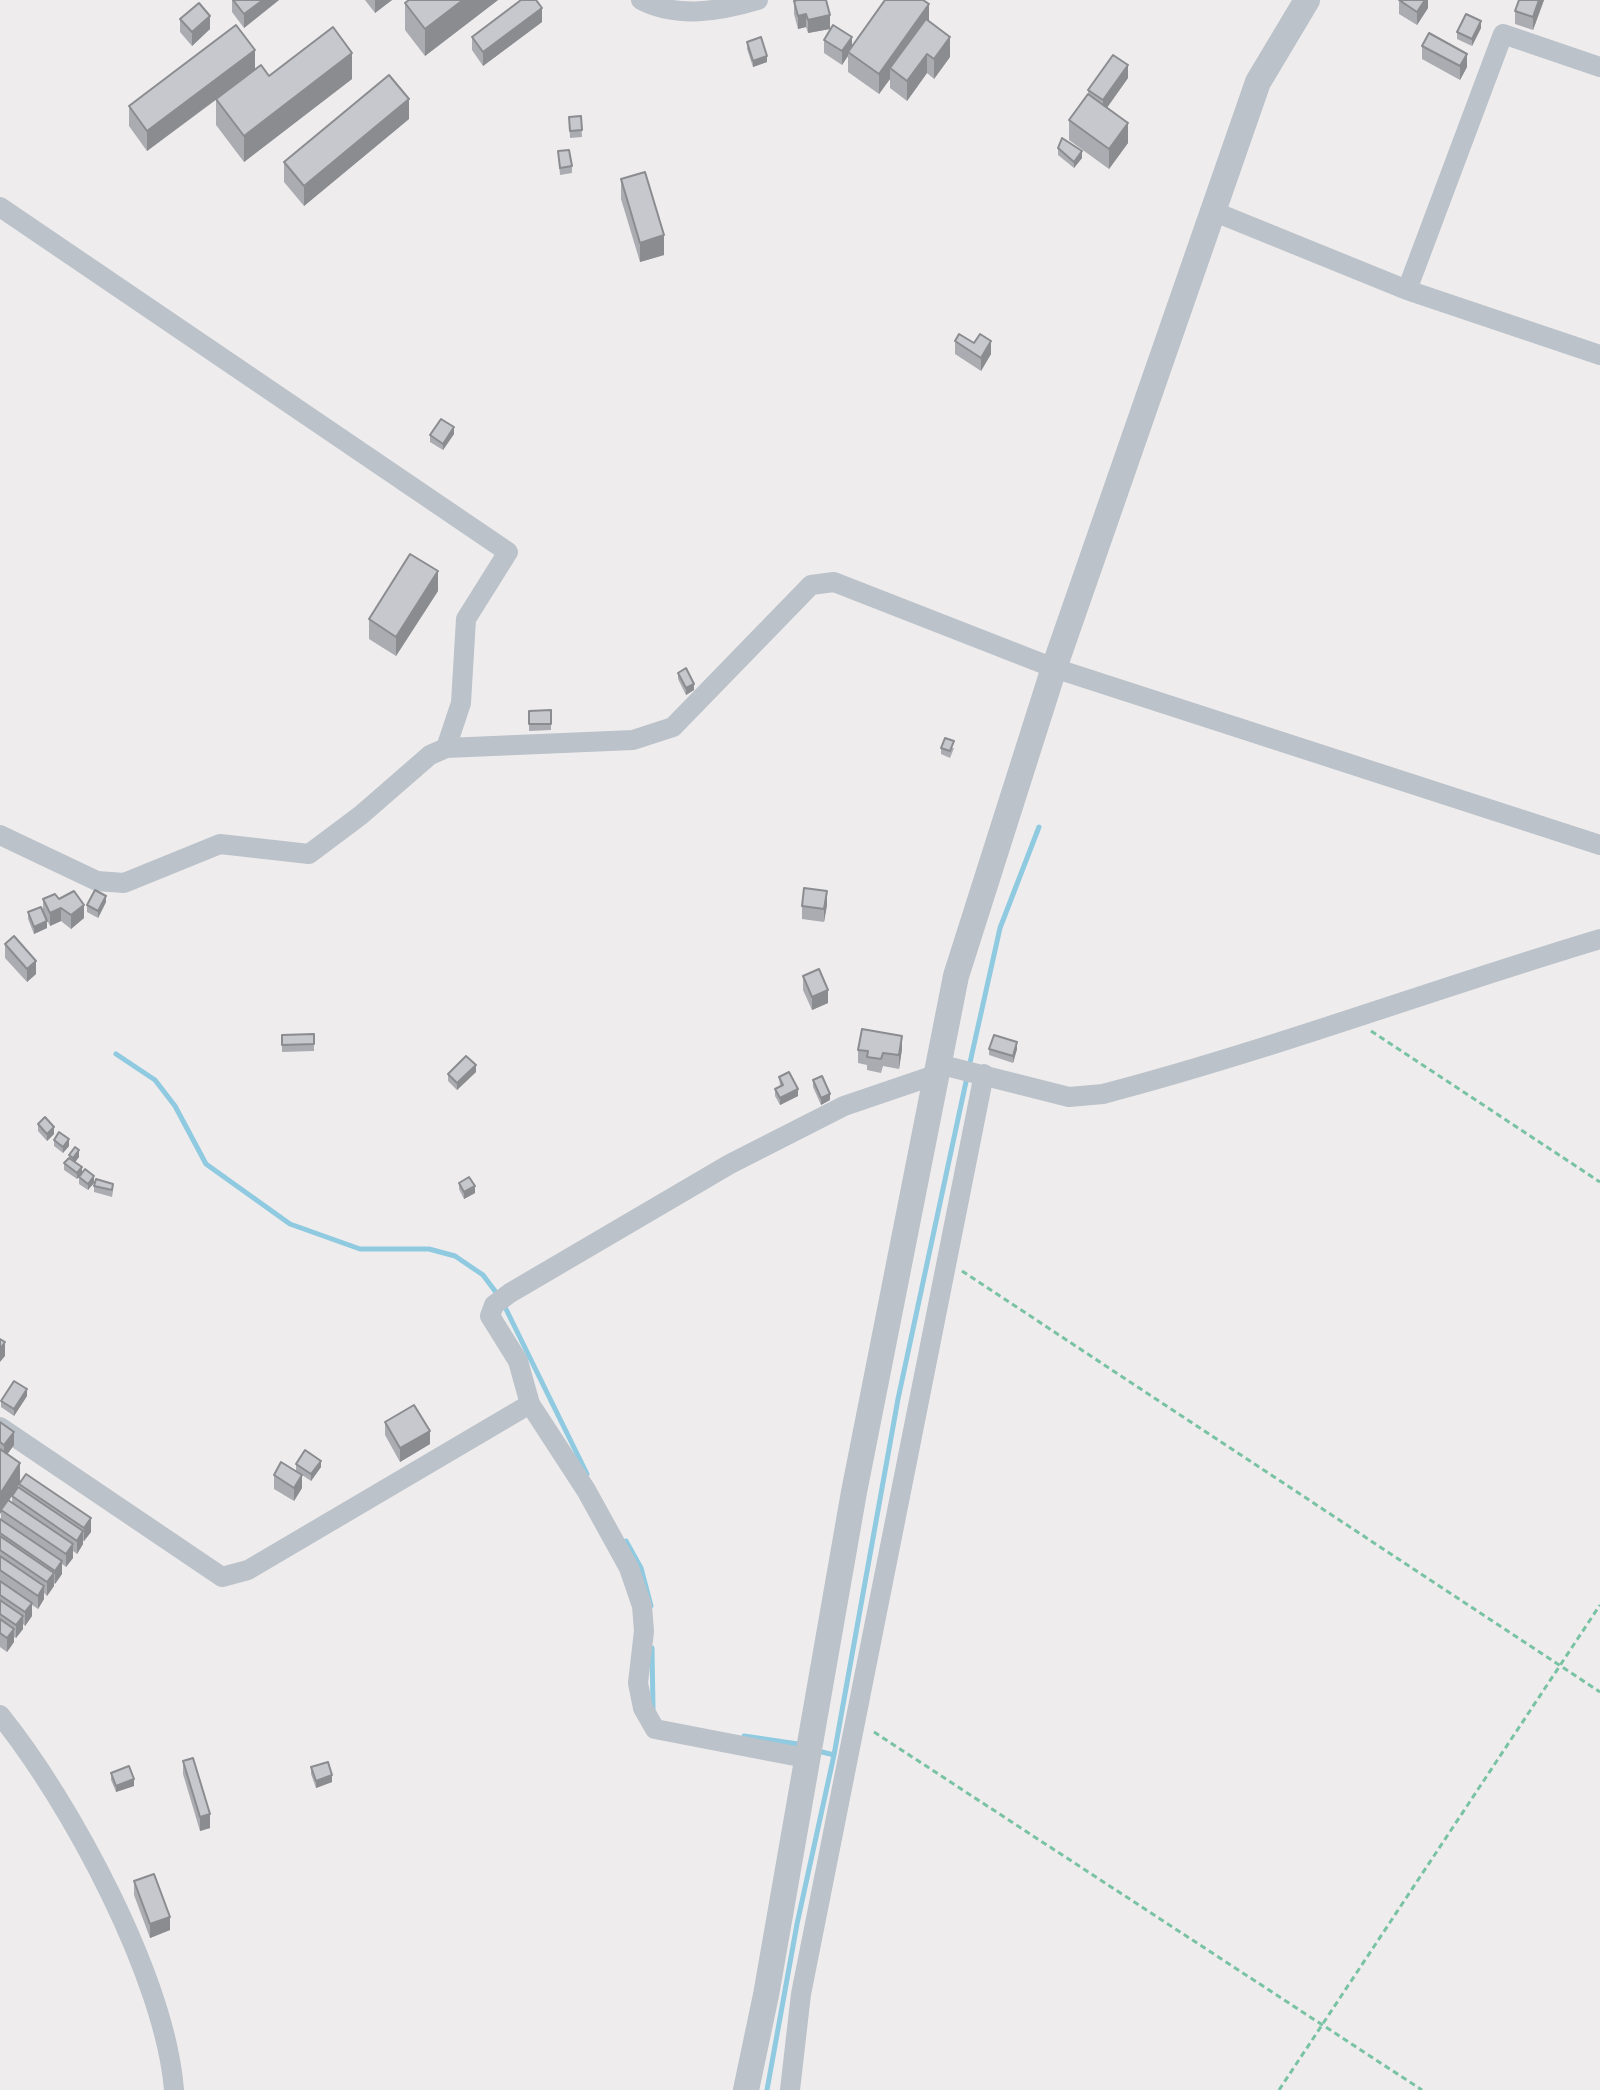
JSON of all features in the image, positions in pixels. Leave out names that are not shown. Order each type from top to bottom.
[{"type":"street","points":[[641,0],[680,11],[723,10],[758,0]]},
{"type":"street","points":[[746,2090],[766,1995],[805,1758],[942,1069],[956,976],[1054,668],[1258,82],[1307,0]]},
{"type":"street","points":[[1407,290],[1503,34],[1600,67]]},
{"type":"street","points":[[0,207],[508,552],[466,619],[461,703],[446,748]]},
{"type":"street","points":[[1215,212],[1407,290],[1600,355]]},
{"type":"street","points":[[0,835],[97,881],[124,883],[220,844],[309,854],[361,815],[430,755],[446,748],[633,740],[673,727],[811,585],[834,582],[1054,668],[1600,845]]},
{"type":"street","points":[[805,1758],[655,1729],[643,1708],[638,1683],[643,1618],[629,1568],[586,1490],[530,1404],[518,1361],[490,1316],[502,1299],[730,1164],[844,1106],[942,1069],[979,1073],[1069,1097],[1103,1094],[1355,1021],[1449,984],[1600,939]]},
{"type":"street","points":[[790,2090],[801,1994],[949,1263],[979,1073]]},
{"type":"street","points":[[0,1427],[222,1577],[248,1570],[530,1404]]},
{"type":"street","points":[[0,1715],[58,1800],[107,1891],[154,1994],[172,2059],[174,2090]]},
{"type":"path","points":[[1355,1021],[1600,1182]]},
{"type":"path","points":[[949,1263],[1600,1692]]},
{"type":"path","points":[[1279,2090],[1600,1605]]},
{"type":"path","points":[[857,1721],[1422,2090]]},
{"type":"building","points":[[233,0],[263,0],[244,14]]},
{"type":"building","points":[[409,0],[463,0],[425,29],[405,3]]},
{"type":"building","points":[[521,0],[536,0],[542,8],[483,52],[472,37]]},
{"type":"building","points":[[826,0],[830,15],[808,20],[806,14],[798,16],[794,1]]},
{"type":"building","points":[[885,0],[923,0],[929,4],[879,74],[848,52]]},
{"type":"building","points":[[1399,0],[1425,0],[1417,12]]},
{"type":"building","points":[[1519,0],[1539,0],[1533,17],[1515,11]]},
{"type":"building","points":[[199,3],[210,16],[192,32],[180,19]]},
{"type":"building","points":[[1466,14],[1481,21],[1472,39],[1457,32]]},
{"type":"building","points":[[926,19],[950,37],[934,59],[927,54],[907,81],[890,68]]},
{"type":"building","points":[[236,25],[255,50],[147,131],[129,106]]},
{"type":"building","points":[[833,25],[852,37],[842,51],[824,40]]},
{"type":"building","points":[[333,27],[352,53],[244,136],[216,99],[261,65],[269,76]]},
{"type":"building","points":[[1429,33],[1467,54],[1460,66],[1422,46]]},
{"type":"building","points":[[761,37],[767,56],[753,61],[747,42]]},
{"type":"building","points":[[1113,55],[1128,65],[1103,100],[1088,90]]},
{"type":"building","points":[[389,75],[409,99],[304,186],[284,162]]},
{"type":"building","points":[[1088,94],[1128,123],[1109,149],[1069,120]]},
{"type":"building","points":[[581,116],[582,130],[570,131],[569,117]]},
{"type":"building","points":[[1062,138],[1082,151],[1074,162],[1058,148]]},
{"type":"building","points":[[569,150],[572,166],[560,168],[558,151]]},
{"type":"building","points":[[645,172],[664,235],[640,243],[621,179]]},
{"type":"building","points":[[959,334],[974,343],[980,334],[991,341],[981,358],[955,341]]},
{"type":"building","points":[[441,419],[454,427],[443,444],[430,435]]},
{"type":"building","points":[[410,554],[438,571],[396,637],[369,619]]},
{"type":"building","points":[[686,668],[694,684],[686,688],[678,673]]},
{"type":"building","points":[[551,710],[551,724],[529,724],[529,711]]},
{"type":"building","points":[[945,738],[954,741],[950,751],[941,748]]},
{"type":"building","points":[[804,888],[827,891],[824,909],[802,906]]},
{"type":"building","points":[[95,890],[106,896],[98,911],[87,905]]},
{"type":"building","points":[[74,891],[84,905],[71,915],[61,908],[50,913],[43,899],[55,894],[59,899]]},
{"type":"building","points":[[41,907],[47,921],[34,927],[28,912]]},
{"type":"building","points":[[14,936],[36,961],[27,969],[5,944]]},
{"type":"building","points":[[819,969],[828,990],[812,997],[803,976]]},
{"type":"building","points":[[862,1029],[902,1036],[899,1055],[883,1053],[881,1059],[867,1057],[868,1051],[858,1050]]},
{"type":"building","points":[[314,1034],[314,1044],[282,1045],[282,1035]]},
{"type":"building","points":[[994,1035],[1017,1042],[1013,1056],[989,1049]]},
{"type":"building","points":[[466,1056],[476,1065],[457,1083],[448,1074]]},
{"type":"building","points":[[789,1072],[798,1089],[780,1098],[775,1089],[783,1085],[779,1077]]},
{"type":"building","points":[[822,1076],[830,1094],[821,1098],[813,1080]]},
{"type":"building","points":[[45,1117],[54,1127],[47,1134],[38,1124]]},
{"type":"building","points":[[59,1132],[69,1139],[63,1147],[54,1140]]},
{"type":"building","points":[[75,1147],[79,1150],[73,1158],[69,1155]]},
{"type":"building","points":[[69,1158],[82,1167],[77,1173],[64,1163]]},
{"type":"building","points":[[85,1169],[94,1176],[88,1184],[79,1177]]},
{"type":"building","points":[[469,1177],[475,1186],[464,1192],[459,1183]]},
{"type":"building","points":[[96,1179],[113,1184],[112,1190],[94,1186]]},
{"type":"building","points":[[14,1381],[27,1389],[14,1409],[1,1401]]},
{"type":"building","points":[[414,1405],[430,1431],[400,1448],[385,1422]]},
{"type":"building","points":[[0,1422],[14,1432],[4,1445],[0,1442]]},
{"type":"building","points":[[0,1449],[20,1463],[0,1494]]},
{"type":"building","points":[[305,1450],[321,1461],[311,1474],[296,1464]]},
{"type":"building","points":[[281,1462],[302,1475],[294,1488],[274,1475]]},
{"type":"building","points":[[26,1474],[91,1518],[84,1528],[19,1484]]},
{"type":"building","points":[[18,1487],[83,1531],[77,1541],[12,1496]]},
{"type":"building","points":[[8,1500],[73,1544],[66,1554],[1,1510]]},
{"type":"building","points":[[0,1519],[62,1561],[55,1571],[0,1533]]},
{"type":"building","points":[[0,1536],[54,1573],[47,1582],[0,1550]]},
{"type":"building","points":[[0,1556],[44,1586],[38,1596],[0,1570]]},
{"type":"building","points":[[0,1581],[32,1603],[25,1612],[0,1595]]},
{"type":"building","points":[[0,1600],[23,1616],[16,1625],[0,1614]]},
{"type":"building","points":[[0,1619],[14,1629],[7,1638],[0,1633]]},
{"type":"building","points":[[193,1758],[210,1814],[200,1817],[183,1761]]},
{"type":"building","points":[[328,1762],[332,1775],[316,1781],[311,1767]]},
{"type":"building","points":[[129,1766],[134,1779],[116,1786],[111,1773]]},
{"type":"building","points":[[154,1874],[170,1917],[150,1924],[134,1881]]},
{"type":"waterway","points":[[969,1067],[1000,928],[1039,827]]},
{"type":"waterway","points":[[116,1054],[155,1080],[175,1106],[206,1164],[290,1224],[360,1249],[429,1249],[455,1256],[483,1275],[498,1295]]},
{"type":"waterway","points":[[767,2090],[797,1924],[834,1755],[898,1399],[967,1077]]},
{"type":"waterway","points":[[503,1303],[587,1474]]},
{"type":"waterway","points":[[626,1541],[641,1568],[651,1606]]},
{"type":"waterway","points":[[652,1648],[653,1709]]},
{"type":"waterway","points":[[744,1736],[798,1744]]},
{"type":"waterway","points":[[822,1752],[834,1755]]}]
